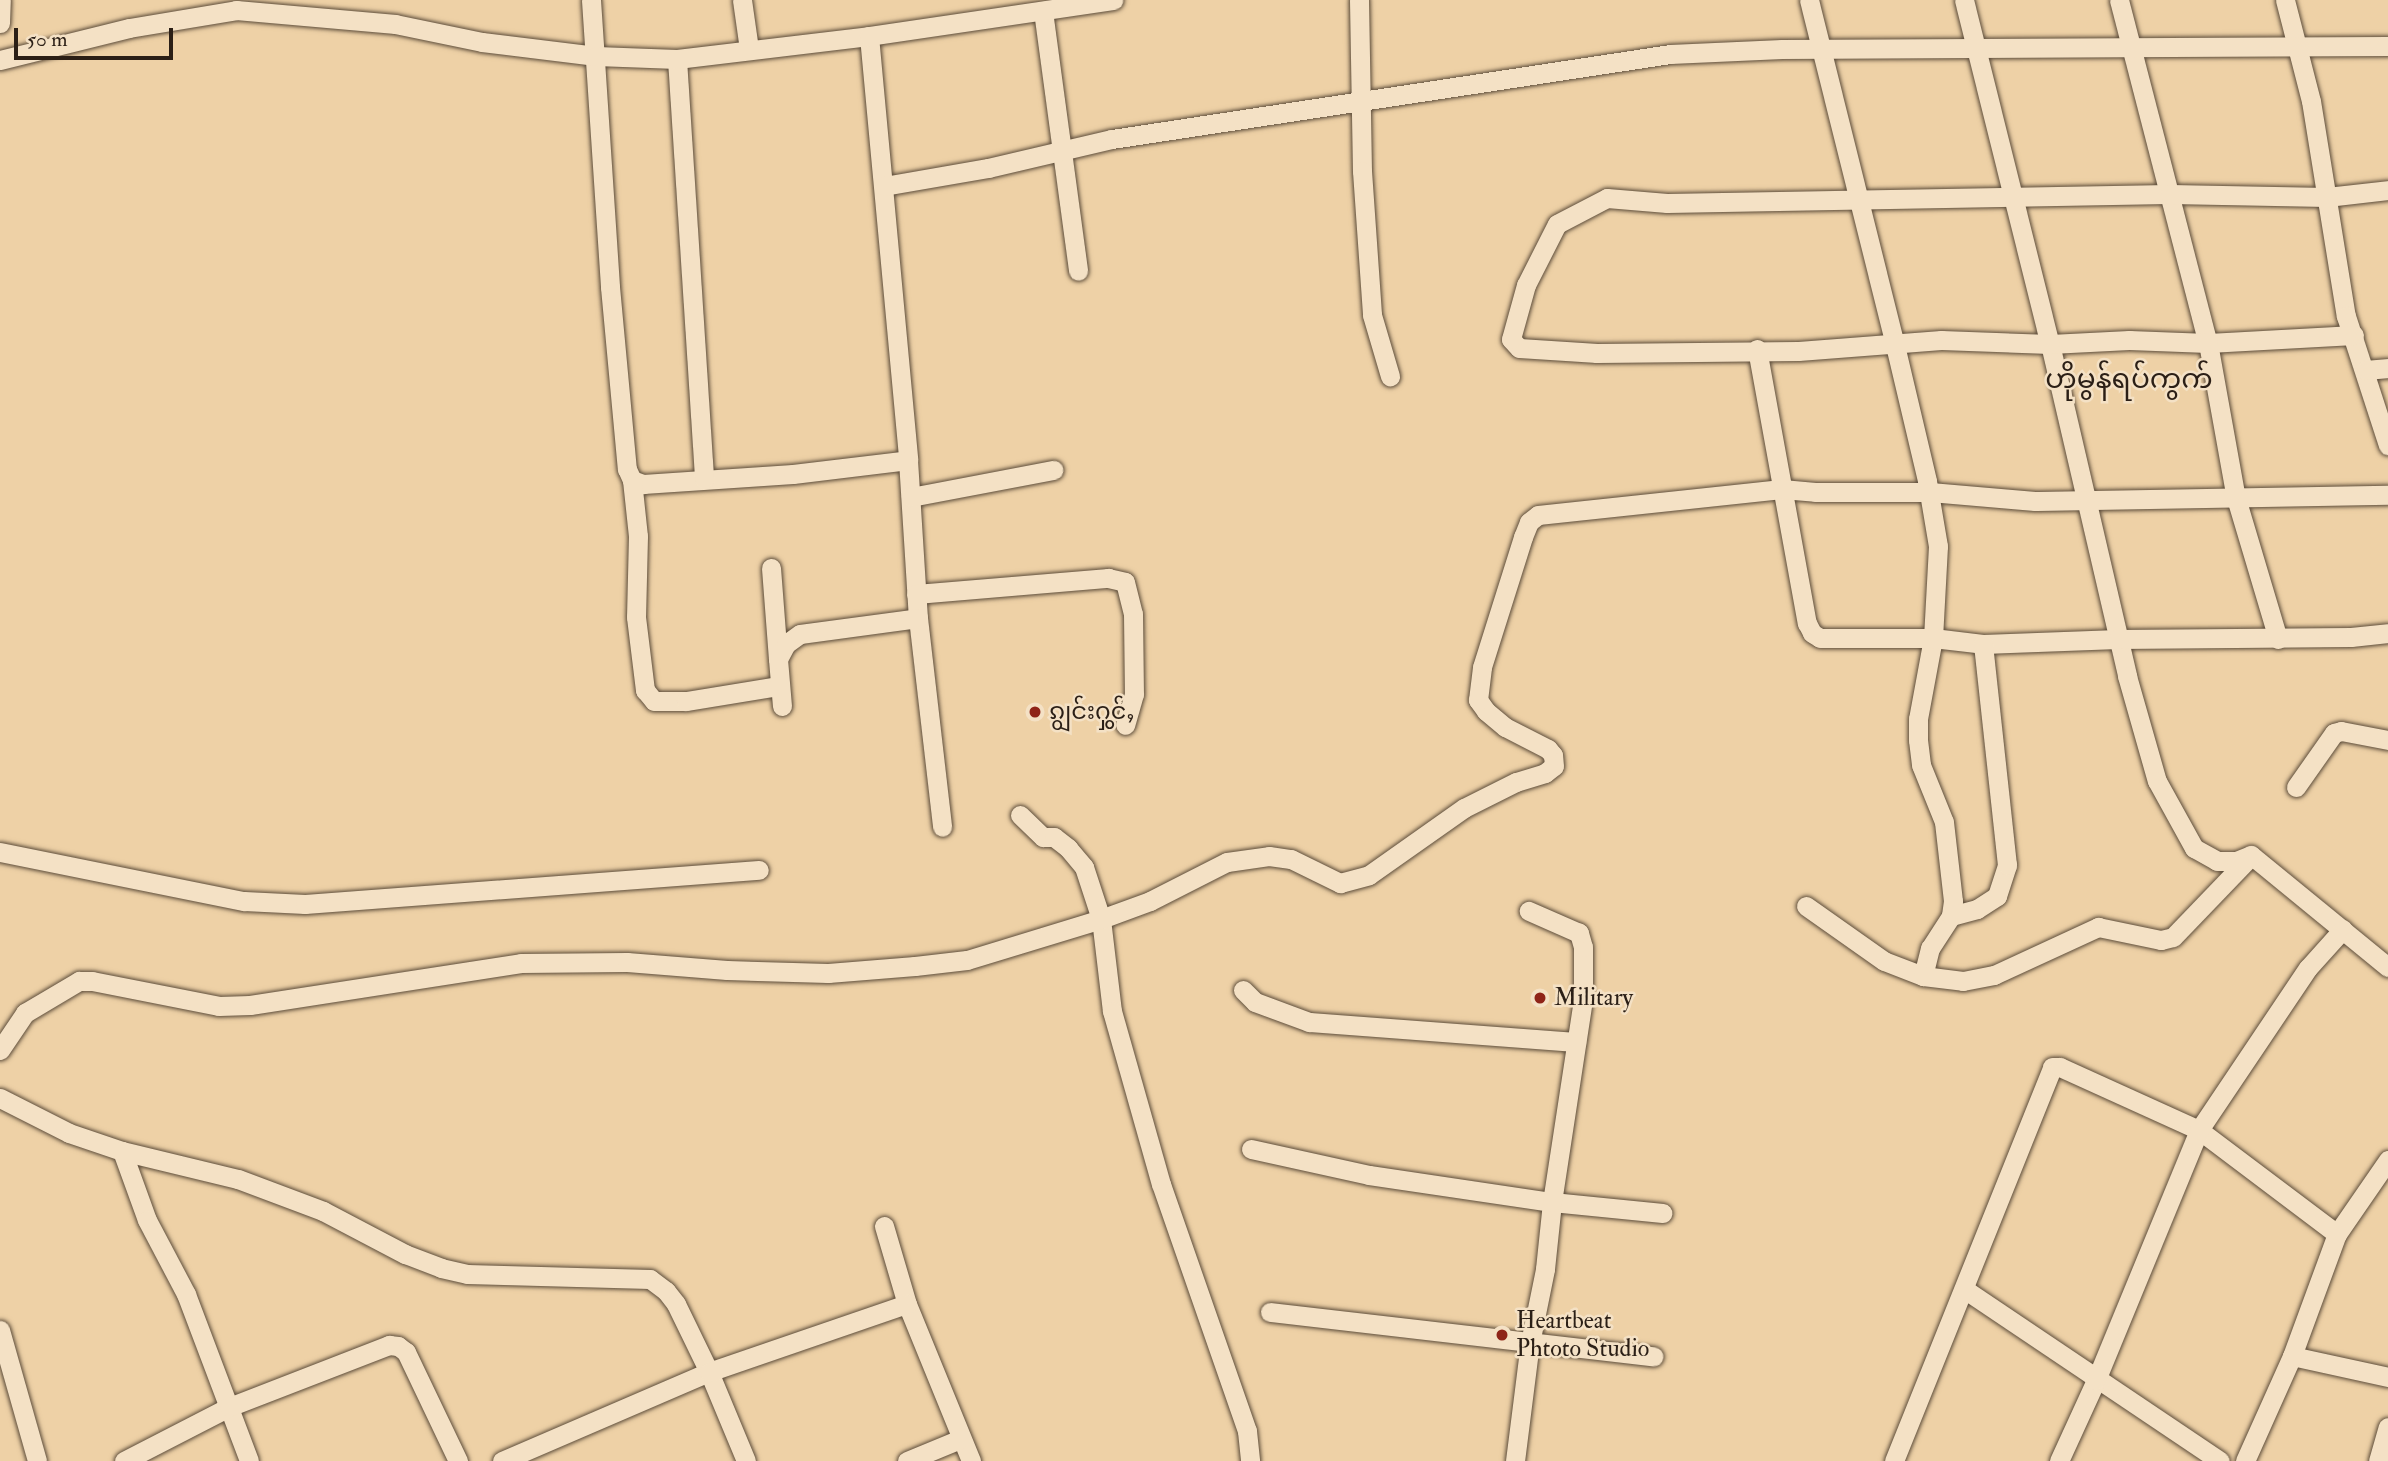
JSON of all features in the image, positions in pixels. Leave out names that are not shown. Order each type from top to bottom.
[{"type":"street","points":[[0,23],[1,0]]},
{"type":"street","points":[[591,0],[610,287],[627,469],[632,480],[638,536],[636,617],[645,690],[654,701],[780,696],[771,568]]},
{"type":"street","points":[[742,0],[748,49]]},
{"type":"street","points":[[0,60],[129,28],[236,10],[395,24],[482,42],[596,56],[677,59],[869,36],[969,9],[1043,11],[1113,0]]},
{"type":"street","points":[[1359,0],[1362,171],[1372,315],[1390,376]]},
{"type":"street","points":[[1809,0],[1930,492],[1938,545],[1933,638],[1918,719],[1918,740],[1922,765],[1944,822],[1953,901],[1951,916],[1930,948],[1923,976]]},
{"type":"street","points":[[1964,0],[2050,344],[2118,639],[2157,781],[2194,848],[2217,861],[2235,861],[2251,855]]},
{"type":"street","points":[[2119,0],[2208,343],[2236,498],[2278,639]]},
{"type":"street","points":[[2285,0],[2299,46],[2346,316],[2366,370],[2388,445]]},
{"type":"street","points":[[1043,11],[1077,271]]},
{"type":"street","points":[[869,36],[908,460],[918,618],[942,827]]},
{"type":"street","points":[[884,186],[988,168],[1112,139],[1670,54],[1819,48],[2388,46]]},
{"type":"street","points":[[677,59],[704,479]]},
{"type":"street","points":[[2354,335],[2208,343],[2129,340],[2050,344],[1894,341],[1798,351],[1757,349],[1584,353],[1520,348],[1510,339],[1526,285],[1556,224],[1607,198],[1667,203],[2169,194],[2327,197],[2388,190]]},
{"type":"street","points":[[1757,349],[1807,622],[1812,633],[1820,638],[1933,638],[1983,644],[2118,639],[2351,638],[2388,633]]},
{"type":"street","points":[[2366,370],[2388,368]]},
{"type":"street","points":[[632,480],[643,484],[793,474],[908,460]]},
{"type":"street","points":[[911,497],[1054,470]]},
{"type":"street","points":[[0,1049],[25,1013],[79,981],[93,981],[219,1006],[250,1005],[521,963],[627,962],[727,970],[828,973],[967,960],[1150,901],[1227,862],[1269,856],[1291,859],[1340,883],[1350,881],[1383,868],[1464,808],[1550,770],[1555,761],[1548,749],[1505,727],[1478,700],[1482,667],[1529,522],[1538,515],[1782,489],[1930,492],[2035,501],[2388,495]]},
{"type":"street","points":[[916,594],[1108,578],[1125,582],[1133,614],[1134,694],[1125,724]]},
{"type":"street","points":[[778,659],[786,644],[800,635],[918,618]]},
{"type":"street","points":[[1951,916],[1976,909],[1997,896],[2007,865],[1983,644]]},
{"type":"street","points":[[2296,787],[2334,733],[2341,731],[2388,740]]},
{"type":"street","points":[[1020,815],[1043,837],[1054,837],[1068,848],[1084,867],[1101,919],[1112,1010],[1161,1184],[1247,1431],[1250,1461]]},
{"type":"street","points":[[0,852],[244,901],[305,904],[759,870]]},
{"type":"street","points":[[2251,855],[2388,967]]},
{"type":"street","points":[[1806,906],[1884,961],[1923,976],[1963,981],[1994,975],[2098,927],[2161,940],[2173,937],[2251,855]]},
{"type":"street","points":[[1515,1461],[1530,1343],[1545,1269],[1552,1202],[1583,1000],[1583,947],[1579,933],[1529,911]]},
{"type":"street","points":[[2059,1461],[2096,1380],[2199,1130],[2308,968],[2343,929]]},
{"type":"street","points":[[1243,990],[1255,1002],[1309,1022],[1576,1042]]},
{"type":"street","points":[[1894,1461],[2052,1068],[2060,1067],[2199,1130],[2337,1234]]},
{"type":"street","points":[[0,1098],[69,1133],[122,1151],[238,1179],[323,1211],[405,1254],[467,1274],[650,1279],[666,1291],[676,1304],[709,1372],[746,1461]]},
{"type":"street","points":[[1251,1149],[1369,1175],[1552,1202],[1662,1213]]},
{"type":"street","points":[[122,1151],[147,1220],[186,1294],[249,1461]]},
{"type":"street","points":[[2245,1461],[2292,1356],[2337,1234],[2388,1160]]},
{"type":"street","points":[[884,1226],[907,1304],[971,1461]]},
{"type":"street","points":[[1964,1289],[2220,1461]]},
{"type":"street","points":[[502,1461],[709,1372],[907,1304]]},
{"type":"street","points":[[1270,1312],[1653,1356]]},
{"type":"street","points":[[0,1330],[37,1461]]},
{"type":"street","points":[[124,1461],[229,1407],[389,1345],[398,1346],[406,1352],[458,1461]]},
{"type":"street","points":[[2292,1356],[2388,1377]]},
{"type":"street","points":[[2378,1461],[2388,1427]]},
{"type":"street","points":[[907,1461],[960,1439]]},
{"type":"place","name":"ၵျွင်းႁွင်ႇ","points":[[1035,712]]},
{"type":"place","name":"Military","points":[[1540,998]]},
{"type":"place","name":"Heartbeat Phtoto Studio","points":[[1502,1335]]},
{"type":"district","name":"ဟိုမွန်ရပ်ကွက်","points":[[2129,380]]}]
